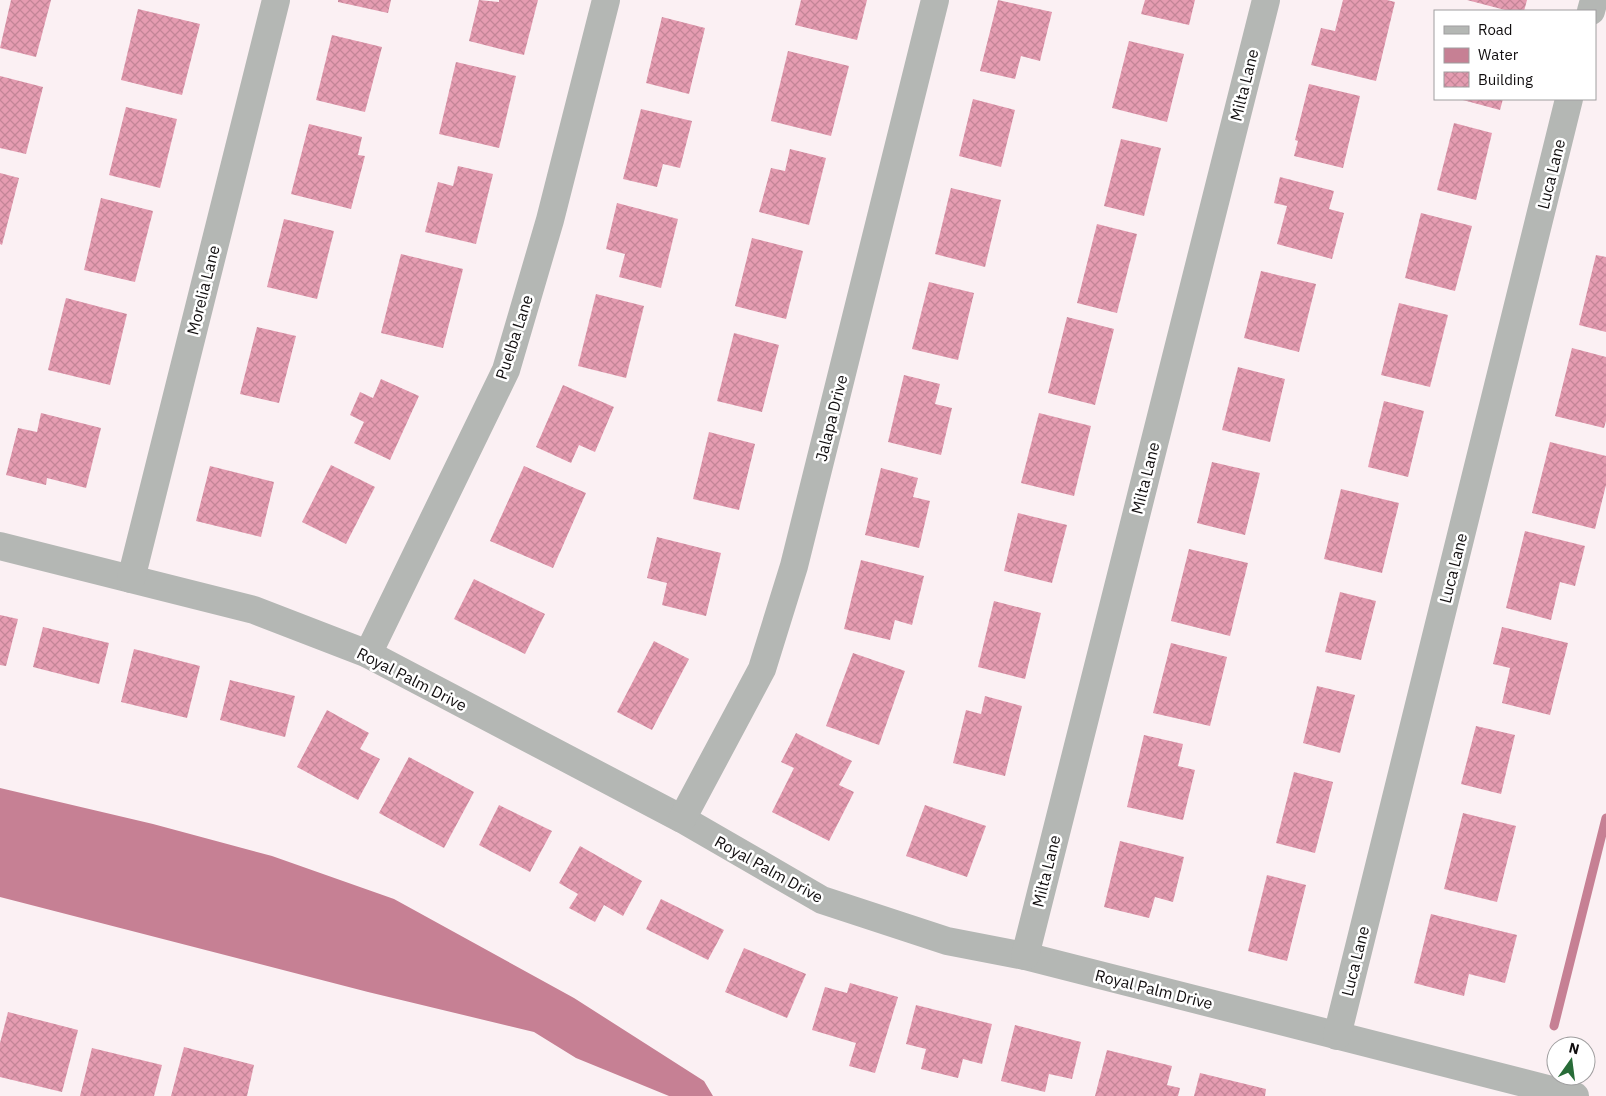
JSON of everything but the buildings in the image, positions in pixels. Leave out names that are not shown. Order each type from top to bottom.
[{"type":"street","name":"Morelia Lane","points":[[131,579],[276,0]]},
{"type":"street","name":"Puelba Lane","points":[[368,654],[506,370],[550,220],[606,0]]},
{"type":"street","name":"Jalapa Drive","points":[[682,819],[762,668],[794,566],[935,0]]},
{"type":"street","name":"Milta Lane","points":[[1025,956],[1266,0]]},
{"type":"street","name":"Luca Lane","points":[[1337,1036],[1570,100]]},
{"type":"street","name":"Royal Palm Drive","points":[[0,546],[254,610],[368,654],[682,819],[822,900],[947,941],[1025,956],[1575,1096]]},
{"type":"water","points":[[0,788],[153,824],[272,856],[394,899],[574,998],[704,1081],[713,1096],[669,1096],[576,1058],[534,1032],[368,992],[0,897]]},
{"type":"waterway","points":[[1554,1026],[1606,818]]}]
